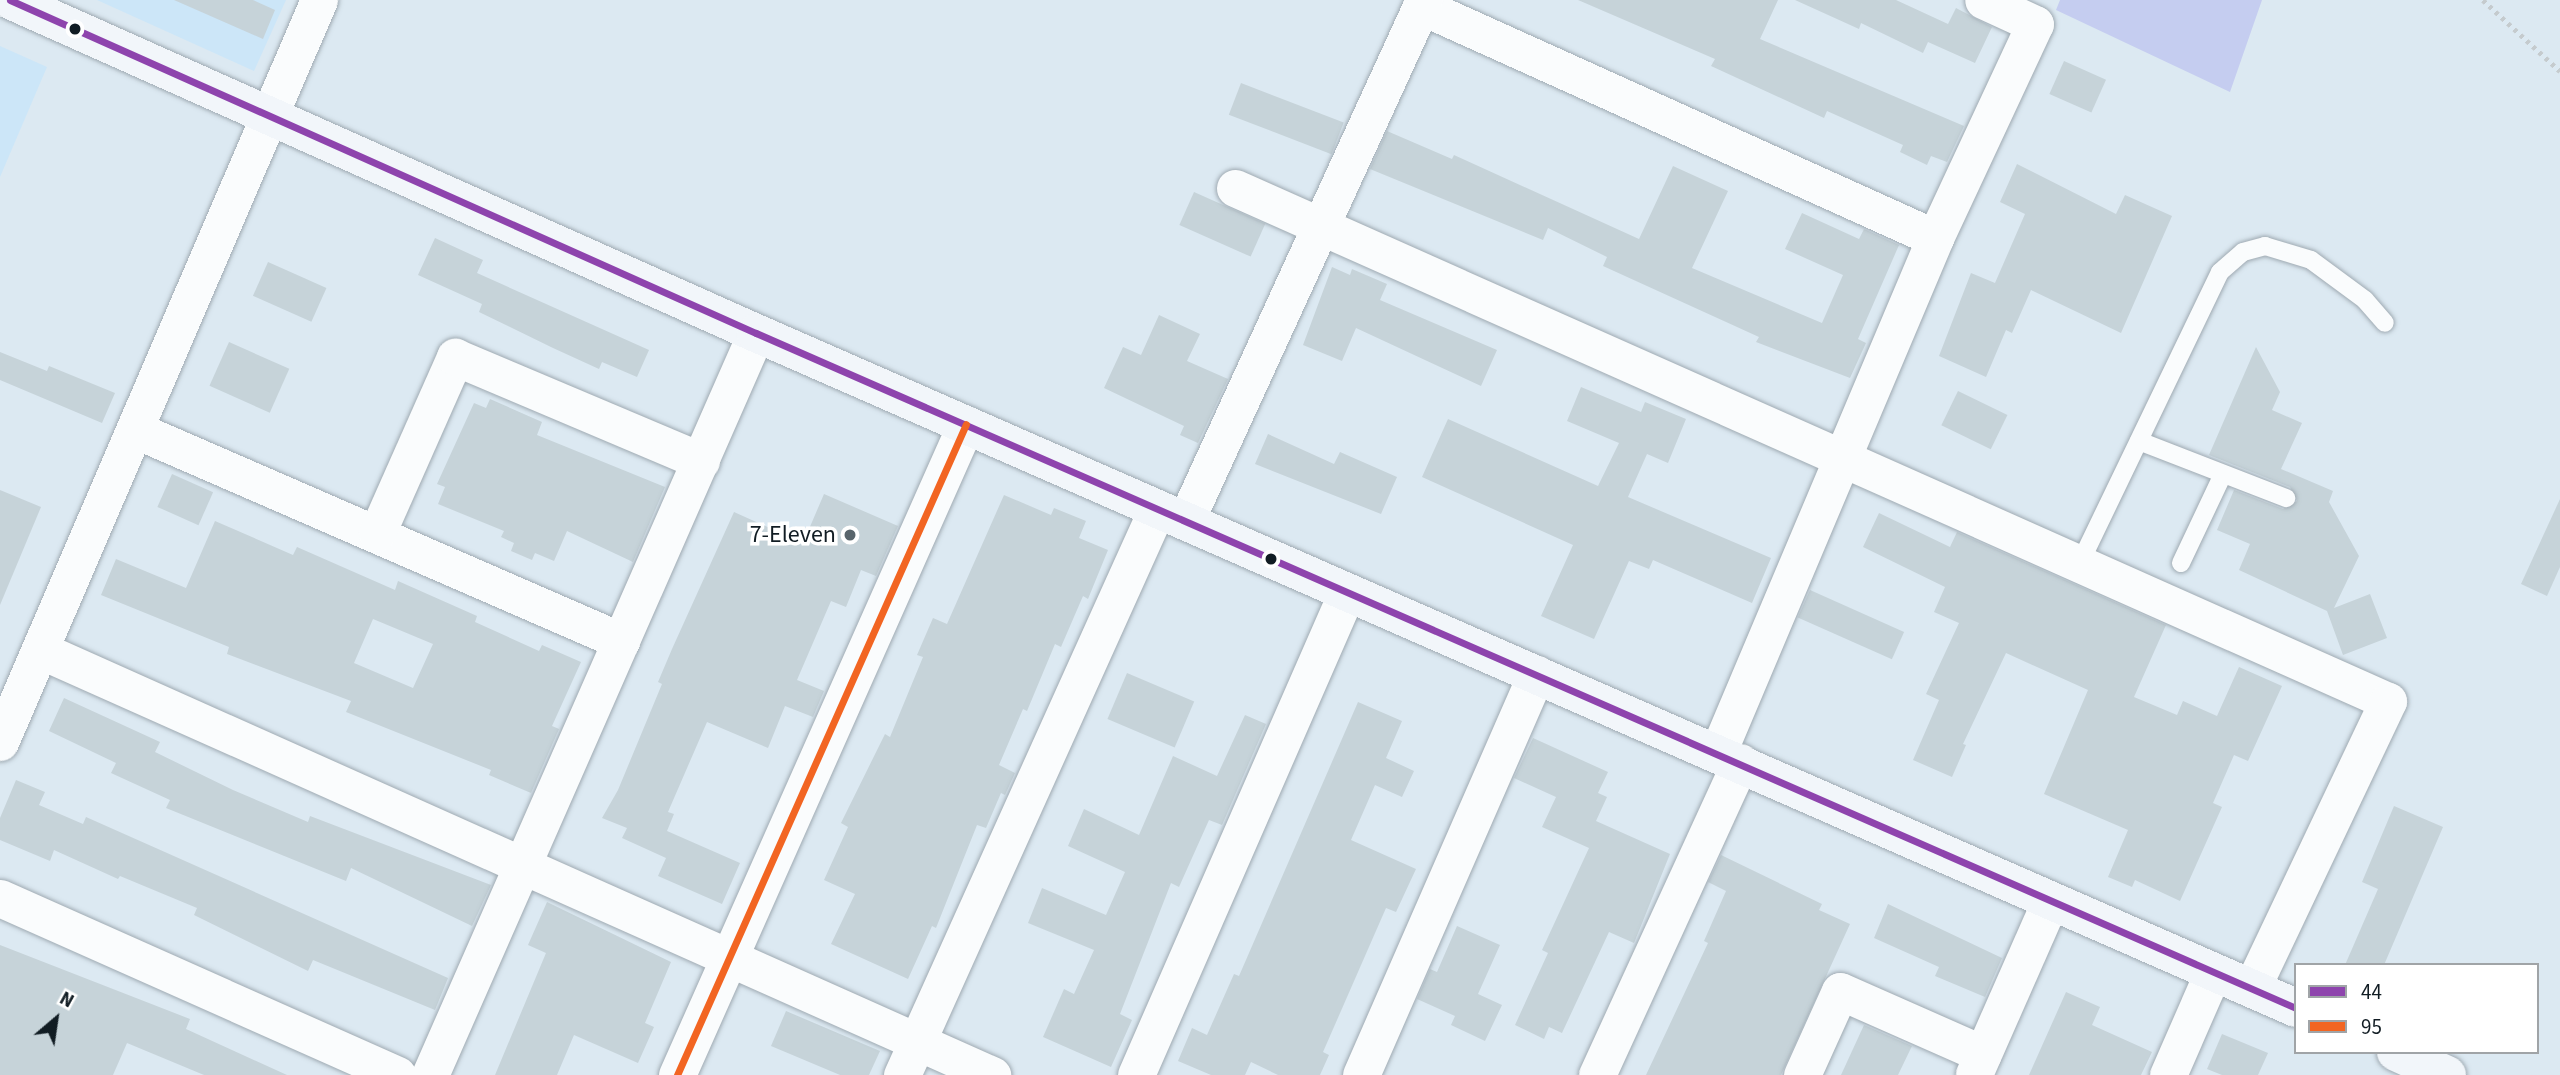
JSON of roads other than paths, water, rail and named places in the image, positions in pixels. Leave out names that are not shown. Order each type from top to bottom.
[{"type":"main road","points":[[10,0],[756,333],[1729,757],[2050,902],[2294,1007]]},
{"type":"main road","points":[[2400,1054],[2447,1075]]},
{"type":"street","points":[[0,742],[319,0]]},
{"type":"street","points":[[1597,1075],[1729,757],[1840,459],[1935,238],[2035,24],[1983,0]]},
{"type":"street","points":[[902,1075],[1172,514],[1319,227],[1423,3],[1935,238]]},
{"type":"street","points":[[1235,188],[2388,701],[2252,988]]},
{"type":"street","points":[[430,1075],[756,333]]},
{"type":"street","points":[[377,533],[455,357],[701,461]]},
{"type":"street","points":[[677,1075],[966,424]]},
{"type":"street","points":[[136,430],[621,641]]},
{"type":"street","points":[[1136,1075],[1347,592]]},
{"type":"street","points":[[40,650],[525,863],[992,1075]]},
{"type":"street","points":[[1361,1075],[1536,674]]},
{"type":"street","points":[[0,898],[397,1075]]},
{"type":"street","points":[[1802,1075],[1840,991],[1978,1064],[2050,902]]},
{"type":"street","points":[[2168,1075],[2213,972]]},
{"type":"lane","points":[[2079,565],[2220,272],[2243,253],[2265,246],[2311,260],[2365,300],[2385,324]]},
{"type":"lane","points":[[2139,441],[2286,498]]},
{"type":"lane","points":[[2181,563],[2223,474]]},
{"type":"place","name":"7-Eleven","points":[[850,535]]}]
